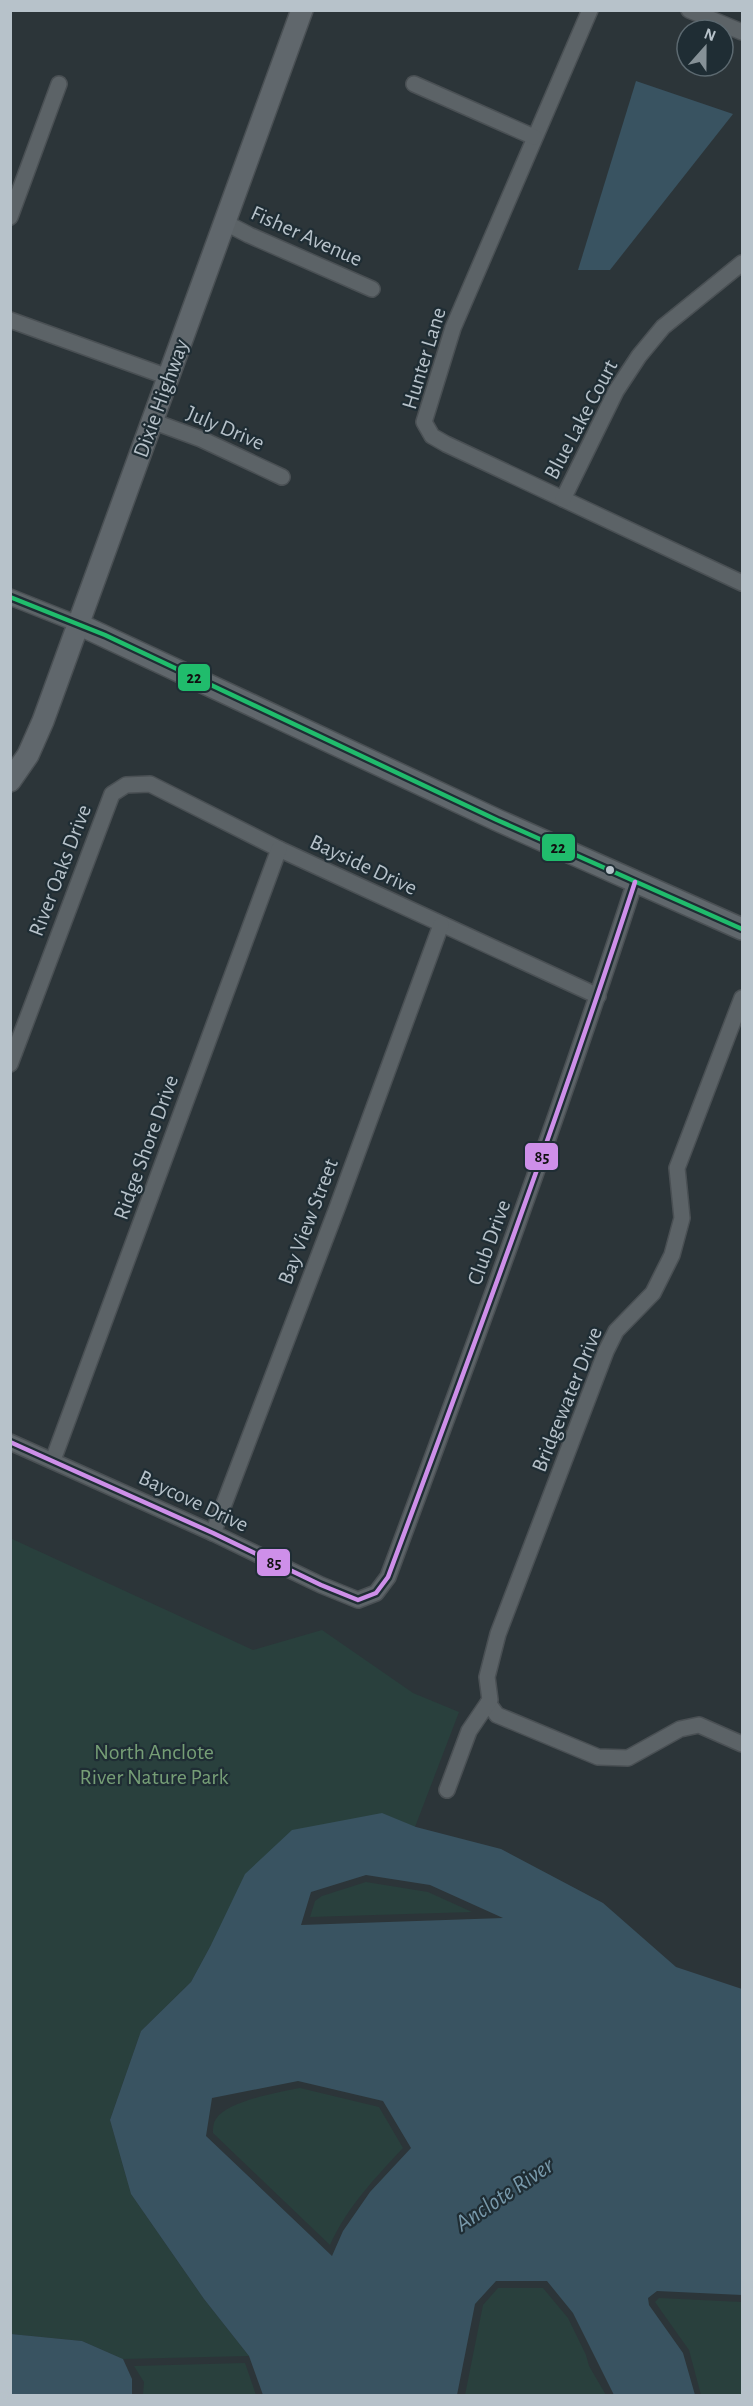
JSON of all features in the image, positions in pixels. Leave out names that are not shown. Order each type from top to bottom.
[{"type":"street","name":"Dixie Highway","points":[[10,781],[28,755],[39,730],[302,10]]},
{"type":"street","name":"Hunter Lane","points":[[590,10],[453,328],[424,422],[432,436],[742,584]]},
{"type":"street","points":[[689,10],[742,32]]},
{"type":"street","points":[[10,217],[59,84]]},
{"type":"street","points":[[414,84],[534,137]]},
{"type":"street","name":"Fisher Avenue","points":[[224,222],[372,289]]},
{"type":"street","name":"Blue Lake Court","points":[[563,499],[615,391],[639,356],[663,327],[742,263]]},
{"type":"street","points":[[10,320],[168,376]]},
{"type":"street","name":"July Drive","points":[[152,421],[201,439],[282,477]]},
{"type":"street","points":[[10,597],[78,624],[497,820],[742,929]]},
{"type":"street","name":"Bayside Drive","points":[[112,794],[126,785],[150,784],[279,849],[598,996]]},
{"type":"street","name":"River Oaks Drive","points":[[10,1064],[112,794]]},
{"type":"street","name":"Ridge Shore Drive","points":[[53,1460],[279,849]]},
{"type":"street","name":"Club Drive","points":[[358,1600],[376,1593],[388,1577],[499,1280],[598,996],[635,882]]},
{"type":"street","name":"Bay View Street","points":[[213,1533],[337,1208],[441,925]]},
{"type":"street","name":"Bridgewater Drive","points":[[488,1703],[490,1700],[487,1677],[498,1634],[606,1351],[616,1331],[653,1293],[672,1255],[682,1218],[676,1168],[742,998]]},
{"type":"street","name":"Baycove Drive","points":[[10,1442],[358,1600]]},
{"type":"street","points":[[447,1790],[469,1731],[488,1703],[497,1715],[598,1757],[628,1758],[680,1729],[699,1725],[742,1744]]},
{"type":"green space","name":"North Anclote River Nature Park","points":[[10,1538],[253,1650],[322,1630],[413,1693],[459,1712],[415,1827],[381,1813],[211,1945],[191,1982],[141,2031],[110,2120],[131,2194],[204,2299],[249,2356],[123,2359],[82,2341],[11,2334]]},
{"type":"green space","points":[[366,1882],[428,1892],[472,1912],[310,1917],[315,1901],[322,1896]]},
{"type":"green space","points":[[300,2088],[379,2107],[403,2148],[353,2206],[330,2245],[213,2133],[216,2119],[231,2107],[255,2098]]},
{"type":"green space","points":[[498,2288],[543,2288],[568,2318],[589,2366],[606,2395],[465,2395],[483,2305]]},
{"type":"green space","points":[[659,2298],[742,2302],[742,2395],[701,2395],[689,2350],[655,2302]]},
{"type":"green space","points":[[245,2363],[256,2395],[143,2395],[144,2382],[134,2366]]},
{"type":"water","points":[[636,81],[733,114],[610,270],[578,270]]},
{"type":"water","name":"Anclote River","points":[[382,1813],[416,1827],[501,1849],[603,1903],[676,1967],[742,1989],[742,2295],[657,2291],[648,2298],[649,2305],[683,2353],[695,2395],[614,2395],[573,2313],[547,2281],[496,2281],[475,2304],[457,2395],[263,2395],[249,2356],[204,2299],[131,2194],[110,2120],[141,2031],[191,1982],[245,1874],[292,1830]],"holes":[[[366,1875],[430,1885],[503,1918],[301,1925],[311,1892]],[[298,2081],[383,2101],[411,2148],[370,2192],[343,2231],[332,2256],[206,2136],[212,2098]]]},
{"type":"water","points":[[11,2334],[82,2341],[123,2359],[132,2379],[132,2395],[11,2395]]},
{"type":"transit line","name":"22","points":[[10,597],[105,635],[497,820],[742,929]]},
{"type":"transit line","name":"85","points":[[10,1442],[213,1533],[321,1585],[358,1600],[376,1593],[388,1577],[484,1317],[546,1144],[635,882]]}]
